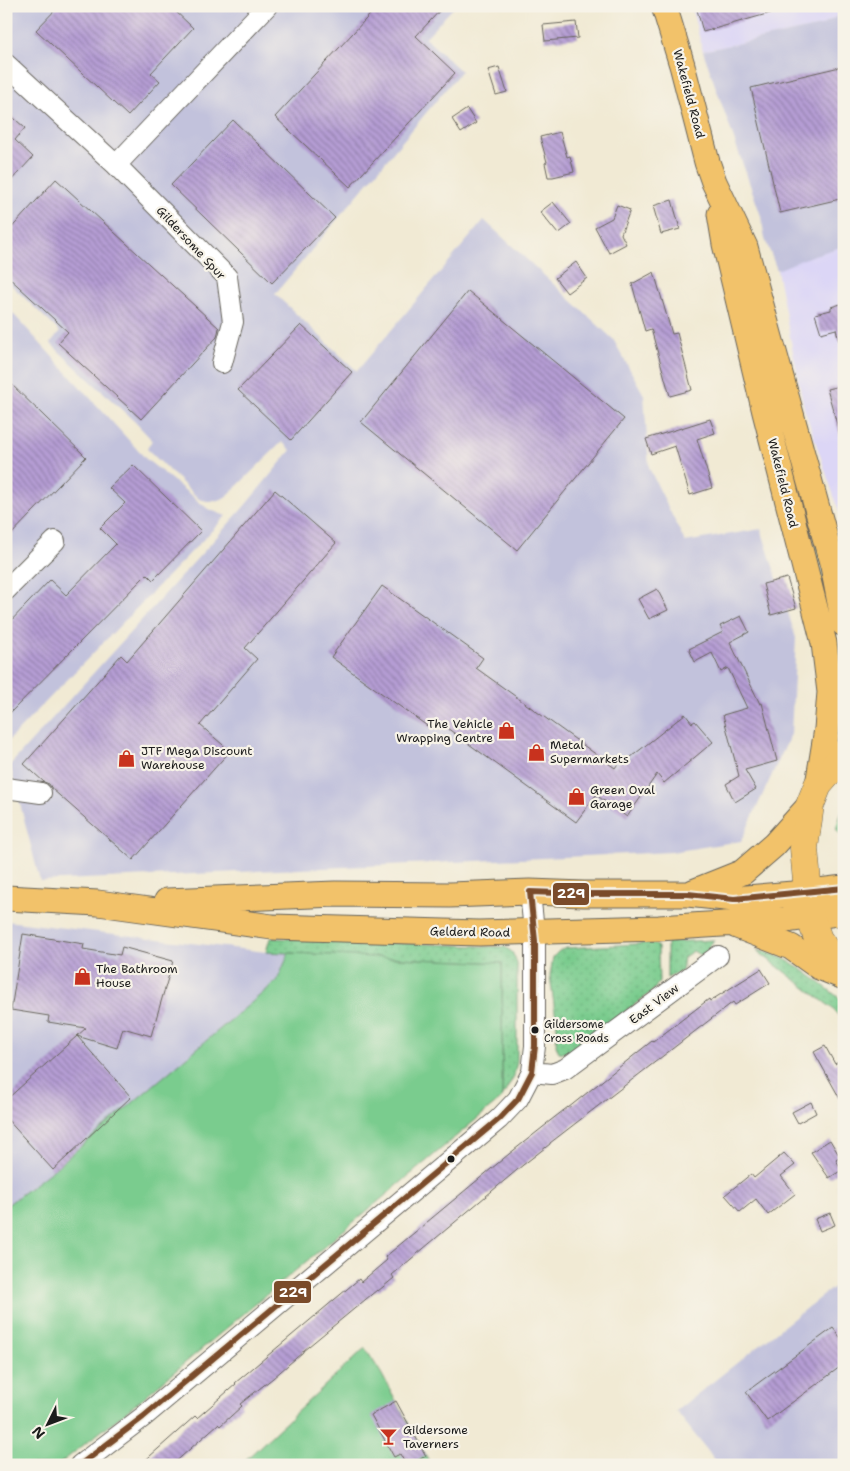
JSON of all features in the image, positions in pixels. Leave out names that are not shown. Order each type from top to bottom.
[{"type":"highway","points":[[844,755],[814,795],[804,848],[809,904],[818,939],[844,975]]},
{"type":"main road","name":"Wakefield Road","points":[[664,6],[714,182],[725,244],[747,292],[833,566],[844,624]]},
{"type":"main road","name":"Wakefield Road","points":[[747,292],[765,412],[824,643],[830,692],[828,729],[814,795]]},
{"type":"main road","points":[[688,894],[743,872],[774,844],[814,795]]},
{"type":"main road","name":"Gelderd Road","points":[[6,898],[98,903],[272,927],[479,933],[659,928],[785,920],[809,904],[844,888]]},
{"type":"main road","name":"Gelderd Road","points":[[98,903],[335,894],[450,895],[530,892],[688,894],[809,904],[844,912]]},
{"type":"main road","points":[[730,923],[791,947],[819,968],[844,975]]},
{"type":"street","points":[[116,165],[267,6]]},
{"type":"street","name":"Gildersome Spur","points":[[6,64],[116,165],[227,277],[233,322],[222,363]]},
{"type":"street","points":[[6,590],[55,540]]},
{"type":"street","points":[[6,788],[41,793]]},
{"type":"street","points":[[80,1465],[143,1417],[499,1118],[518,1098],[532,1072],[535,1046],[534,932],[530,892]]},
{"type":"street","name":"East View","points":[[532,1072],[552,1074],[565,1069],[696,967],[718,956]]},
{"type":"shaded area","points":[[6,6],[455,6],[425,38],[461,71],[275,294],[357,371],[484,220],[613,339],[644,395],[649,468],[685,542],[761,529],[796,638],[791,734],[741,841],[671,852],[40,881],[10,765],[243,508],[291,450],[282,442],[225,498],[211,502],[199,499],[147,449],[152,440],[135,422],[50,343],[60,332],[6,280]]},
{"type":"shaded area","points":[[691,6],[844,6],[844,12],[821,26],[703,51]]},
{"type":"shaded area","points":[[844,12],[844,246],[811,256],[777,270],[765,239],[761,216],[703,51],[821,26]]},
{"type":"shaded area","points":[[844,246],[844,526],[804,408],[776,265]]},
{"type":"shaded area","points":[[6,306],[146,459],[208,509],[226,516],[6,743]]},
{"type":"shaded area","points":[[6,921],[266,952],[289,953],[277,981],[53,1170],[6,1206]]},
{"type":"shaded area","points":[[844,1280],[844,1465],[719,1465],[676,1411]]},
{"type":"green space","points":[[815,543],[818,545],[830,617],[839,653],[844,661],[844,747],[835,756],[841,720],[840,676],[826,611]]},
{"type":"green space","points":[[844,805],[844,864],[839,865],[842,836],[836,829]]},
{"type":"green space","points":[[270,938],[505,947],[512,952],[517,963],[517,1061],[514,1076],[502,1098],[502,963],[266,952]]},
{"type":"green space","points":[[714,940],[705,954],[700,955],[693,951],[684,957],[682,971],[667,978],[667,942]]},
{"type":"green space","points":[[653,943],[658,947],[659,981],[654,990],[570,1053],[559,1052],[556,1046],[557,1026],[550,976],[553,957],[559,951],[566,948]]},
{"type":"green space","points":[[756,950],[790,962],[838,997],[844,1002],[844,1022],[832,1008]]},
{"type":"green space","points":[[289,953],[502,963],[502,1098],[131,1408],[58,1465],[6,1465],[6,1206],[53,1170],[277,981]]},
{"type":"green space","points":[[365,1348],[381,1373],[431,1465],[240,1465]]},
{"type":"building","points":[[59,6],[170,6],[193,28],[151,73],[160,81],[128,116],[36,30]]},
{"type":"building","points":[[378,6],[444,6],[416,36],[455,73],[350,187],[275,117]]},
{"type":"building","points":[[696,6],[780,6],[781,10],[703,32]]},
{"type":"building","points":[[576,22],[578,38],[545,41],[543,25]]},
{"type":"building","points":[[844,66],[844,198],[780,213],[751,88]]},
{"type":"building","points":[[499,67],[507,92],[496,95],[488,70]]},
{"type":"building","points":[[467,109],[476,123],[461,133],[452,119]]},
{"type":"building","points":[[6,111],[25,128],[15,140],[33,157],[6,186]]},
{"type":"building","points":[[233,120],[335,218],[272,283],[171,185]]},
{"type":"building","points":[[560,132],[567,157],[570,156],[574,172],[548,177],[545,163],[547,162],[540,137]]},
{"type":"building","points":[[56,179],[219,328],[217,337],[141,419],[58,343],[68,332],[6,275],[6,234]]},
{"type":"building","points":[[672,200],[680,229],[661,234],[653,206]]},
{"type":"building","points":[[553,202],[571,224],[558,234],[540,212]]},
{"type":"building","points":[[617,205],[630,210],[621,234],[626,244],[609,253],[595,227],[612,218]]},
{"type":"building","points":[[576,262],[587,278],[567,293],[555,278]]},
{"type":"building","points":[[654,272],[672,334],[677,333],[692,390],[670,396],[651,329],[645,331],[632,284]]},
{"type":"building","points":[[468,291],[624,419],[517,550],[361,422]]},
{"type":"building","points":[[844,303],[844,340],[839,341],[836,329],[821,333],[815,314],[831,310],[831,307]]},
{"type":"building","points":[[301,325],[352,372],[291,440],[238,390]]},
{"type":"building","points":[[6,379],[86,457],[6,540]]},
{"type":"building","points":[[844,385],[844,434],[840,435],[827,389]]},
{"type":"building","points":[[710,419],[715,433],[697,439],[712,488],[690,495],[675,446],[651,454],[646,439]]},
{"type":"building","points":[[133,465],[201,531],[153,580],[147,574],[6,717],[6,626],[50,580],[66,595],[116,544],[100,528],[125,503],[109,488]]},
{"type":"building","points":[[275,490],[336,543],[245,648],[257,659],[200,725],[230,751],[133,860],[52,789],[49,784],[44,782],[24,764],[121,655],[127,661]]},
{"type":"building","points":[[787,578],[796,608],[771,615],[763,584]]},
{"type":"building","points":[[382,586],[483,658],[476,668],[615,768],[622,758],[626,761],[685,714],[692,723],[695,721],[713,742],[664,783],[657,774],[627,817],[596,795],[576,822],[436,720],[430,728],[331,657]]},
{"type":"building","points":[[657,589],[668,610],[649,619],[638,599]]},
{"type":"building","points":[[741,616],[749,632],[730,642],[760,704],[762,703],[777,761],[745,770],[756,789],[735,802],[726,784],[739,776],[723,715],[747,708],[728,668],[721,672],[712,653],[695,662],[689,649],[723,632],[720,626]]},
{"type":"building","points":[[23,934],[84,944],[83,949],[120,955],[122,947],[173,961],[151,1036],[123,1028],[117,1048],[77,1036],[86,1028],[48,1022],[49,1016],[11,1010]]},
{"type":"building","points":[[761,969],[770,983],[735,1005],[733,1002],[550,1143],[392,1275],[394,1278],[240,1404],[242,1406],[220,1426],[218,1424],[172,1465],[140,1465],[195,1416],[197,1418],[235,1383],[359,1279],[361,1282],[387,1260],[385,1257],[546,1124],[709,999],[710,1001]]},
{"type":"building","points":[[77,1036],[131,1097],[53,1170],[6,1118],[6,1100]]},
{"type":"building","points":[[825,1046],[835,1064],[844,1059],[844,1106],[814,1052]]},
{"type":"building","points":[[811,1102],[816,1113],[798,1123],[792,1112]]},
{"type":"building","points":[[830,1140],[840,1157],[836,1160],[842,1170],[829,1178],[811,1152]]},
{"type":"building","points":[[784,1153],[795,1165],[781,1176],[795,1194],[768,1215],[756,1199],[740,1212],[725,1195],[751,1174],[754,1178]]},
{"type":"building","points":[[830,1213],[835,1225],[820,1231],[815,1219]]},
{"type":"building","points":[[833,1328],[844,1342],[844,1364],[767,1421],[746,1392]]},
{"type":"building","points":[[396,1401],[426,1456],[409,1465],[406,1465],[400,1454],[394,1457],[371,1415]]},
{"type":"transit line","name":"229","points":[[80,1465],[143,1417],[499,1119],[518,1099],[532,1072],[535,1046],[535,941],[530,892],[688,894],[734,899],[844,888]]},
{"type":"place","name":"The Vehicle Wrapping Centre","points":[[507,731]]},
{"type":"place","name":"Metal Supermarkets","points":[[536,752]]},
{"type":"place","name":"JTF Mega Discount Warehouse","points":[[127,758]]},
{"type":"place","name":"Green Oval Garage","points":[[576,797]]},
{"type":"place","name":"The Bathroom House","points":[[82,976]]},
{"type":"place","name":"Gildersome Cross Roads","points":[[535,1030]]},
{"type":"place","name":"Gildersome Taverners","points":[[389,1437]]}]
